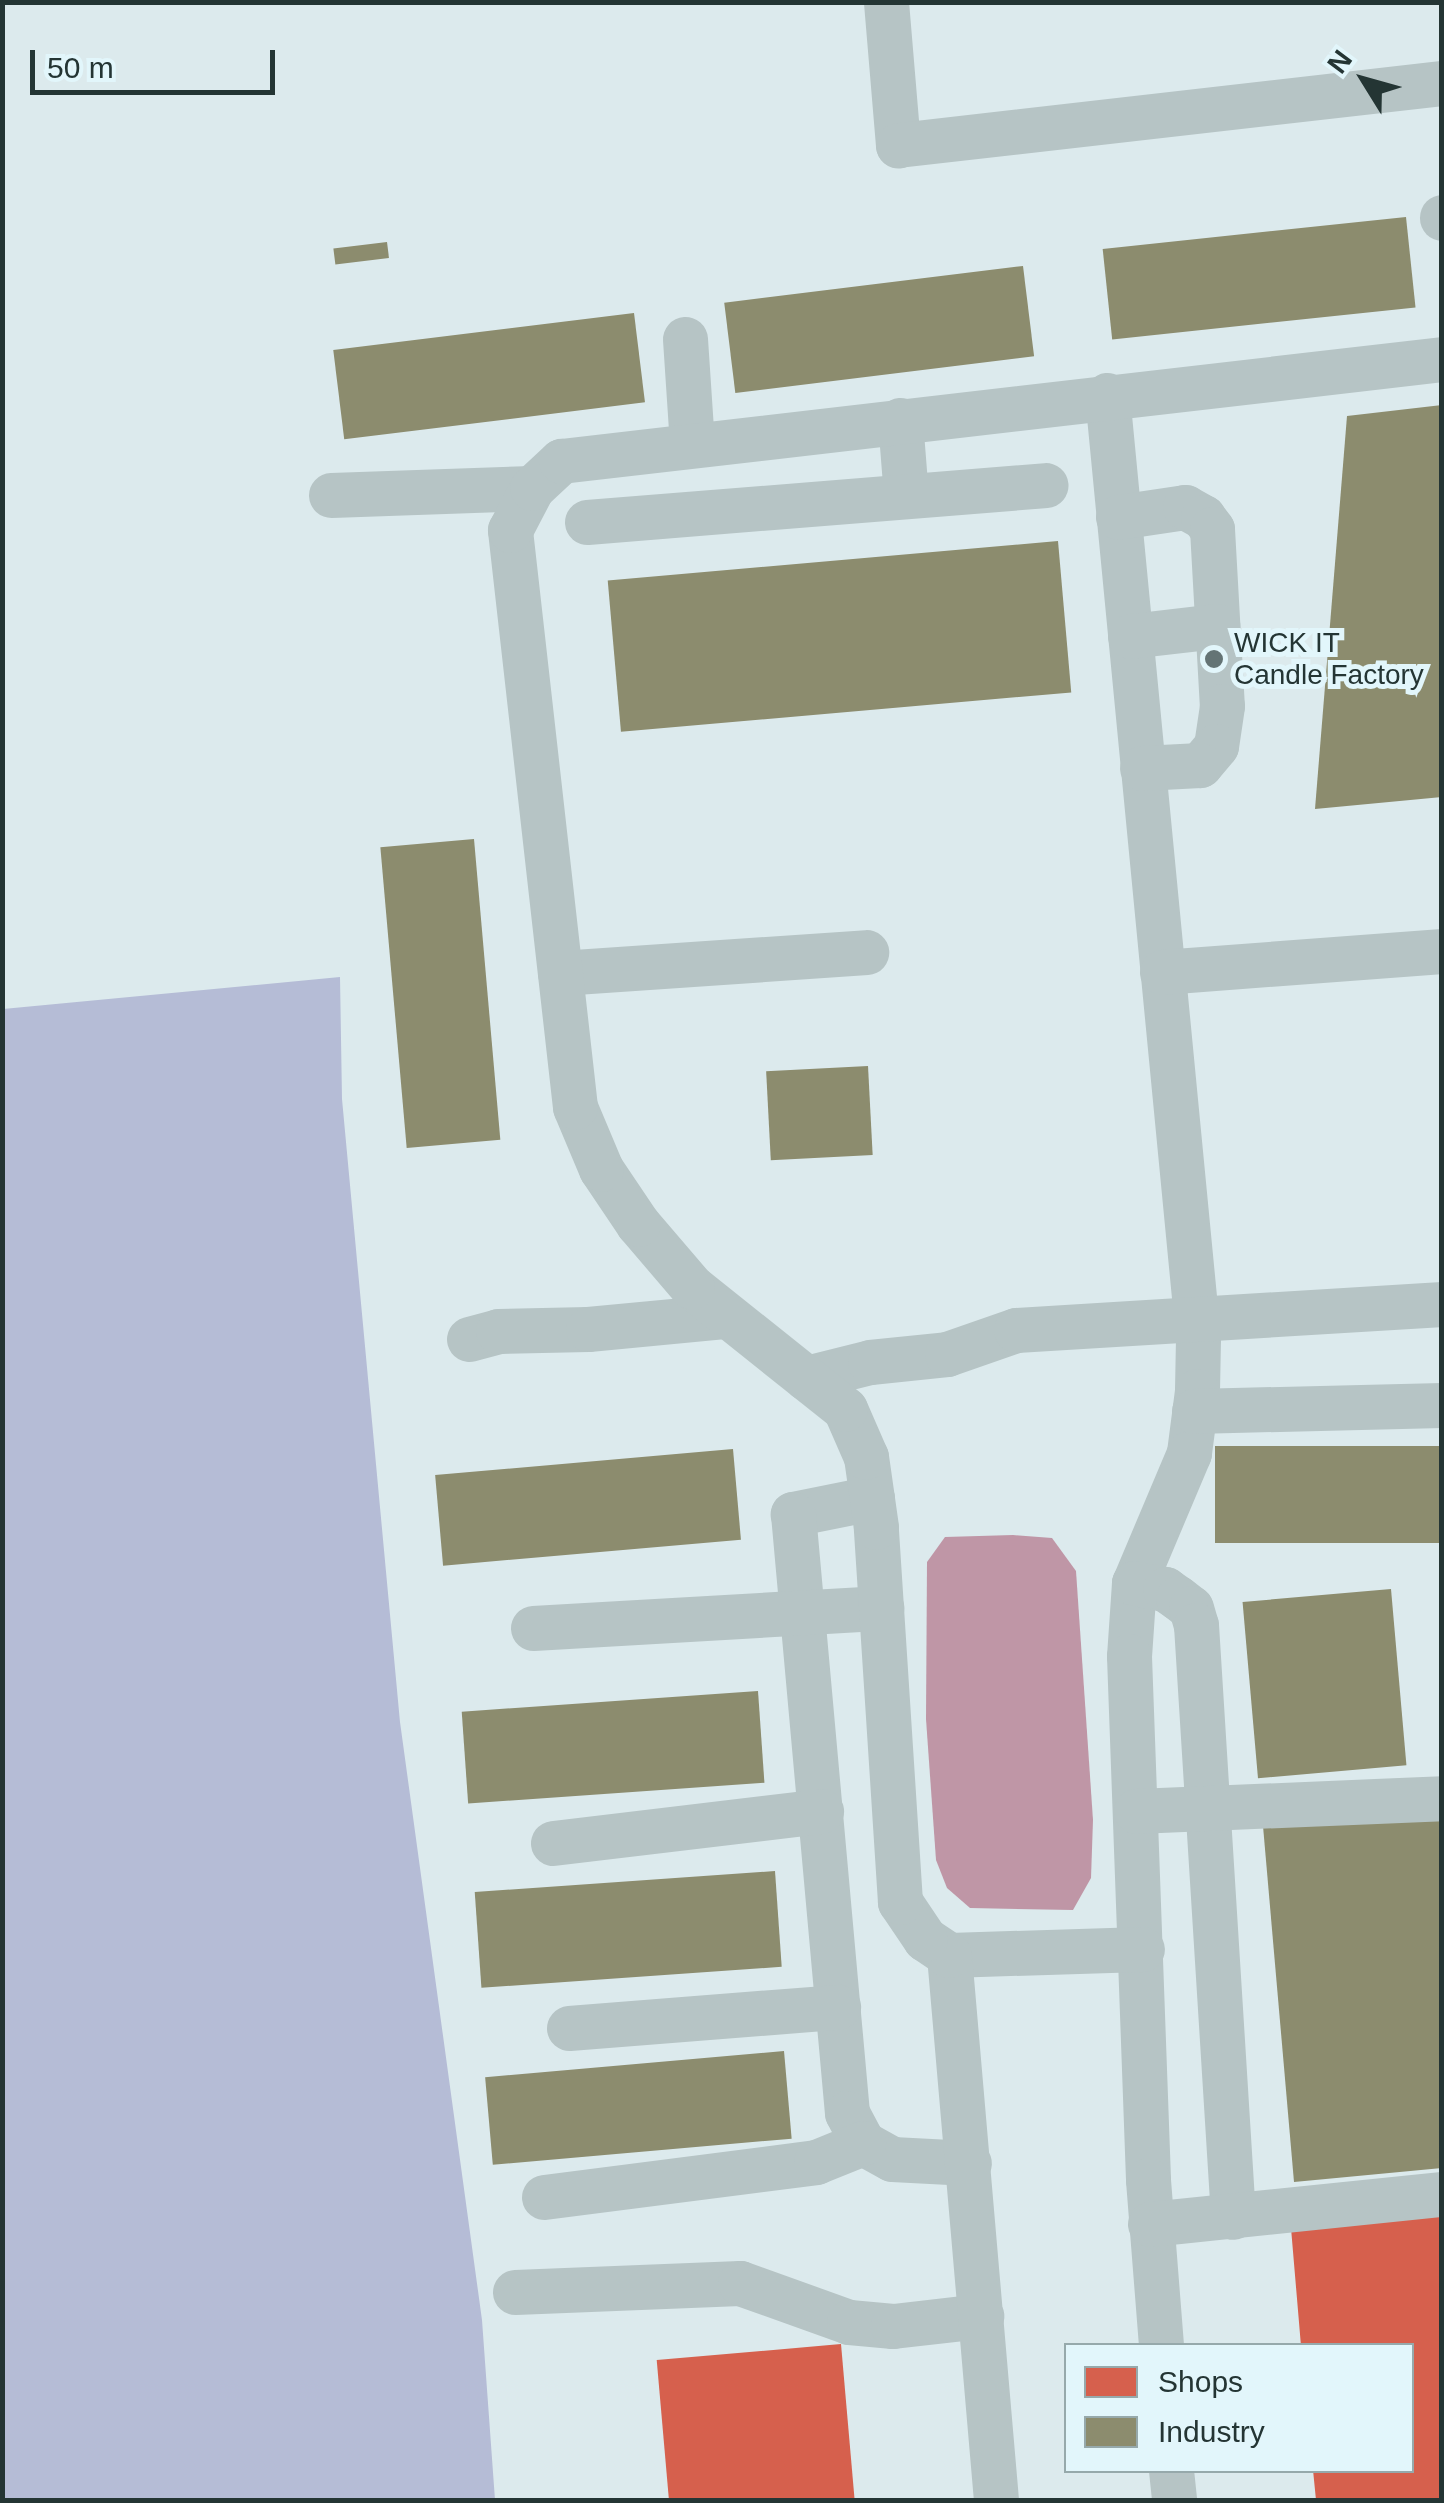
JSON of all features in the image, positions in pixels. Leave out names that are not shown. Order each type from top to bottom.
[{"type":"lane","points":[[886,2],[898,146],[1442,83]]},
{"type":"lane","points":[[685,339],[692,445]]},
{"type":"lane","points":[[1142,1949],[950,1954],[925,1939],[904,1907],[866,1457],[845,1409],[692,1287],[638,1224],[602,1169],[575,1107],[510,530],[532,488],[562,461],[1442,359]]},
{"type":"lane","points":[[1107,395],[1196,1317],[1189,1453],[1134,1583],[1129,1656],[1150,2224],[1161,2343]]},
{"type":"lane","points":[[900,420],[906,496]]},
{"type":"lane","points":[[744,438],[749,509]]},
{"type":"lane","points":[[587,522],[1046,485]]},
{"type":"lane","points":[[332,495],[532,488]]},
{"type":"lane","points":[[1118,518],[1185,507],[1203,517],[1212,529],[1222,706],[1216,746],[1200,765],[1142,768]]},
{"type":"lane","points":[[1130,636],[1217,626]]},
{"type":"lane","points":[[1162,972],[1442,951]]},
{"type":"lane","points":[[560,973],[866,952]]},
{"type":"lane","points":[[806,1378],[870,1362],[947,1354],[1016,1330],[1442,1304]]},
{"type":"lane","points":[[469,1339],[498,1331],[726,1316]]},
{"type":"lane","points":[[1194,1411],[1442,1405]]},
{"type":"lane","points":[[872,1498],[793,1514],[847,2114],[863,2144],[892,2159],[969,2163]]},
{"type":"lane","points":[[1134,1583],[1165,1590],[1190,1608],[1196,1625],[1233,2216]]},
{"type":"lane","points":[[533,1628],[881,1608]]},
{"type":"lane","points":[[552,1843],[819,1793],[892,1772]]},
{"type":"lane","points":[[1136,1811],[1442,1798]]},
{"type":"lane","points":[[830,1906],[904,1907]]},
{"type":"lane","points":[[950,1954],[996,2500]]},
{"type":"lane","points":[[569,2028],[838,2007]]},
{"type":"lane","points":[[544,2196],[816,2162],[863,2144]]},
{"type":"lane","points":[[1150,2224],[1442,2194]]},
{"type":"lane","points":[[515,2292],[740,2282],[849,2322],[893,2326],[981,2316]]},
{"type":"lane","points":[[1171,2473],[1174,2500]]},
{"type":"shaded area","points":[[340,977],[342,1099],[400,1722],[482,2320],[495,2500],[3,2500],[3,1009]]},
{"type":"shaded area","points":[[945,1537],[1052,1538],[1076,1571],[1093,1820],[1091,1878],[1073,1910],[970,1908],[947,1888],[936,1860],[926,1719],[927,1562]]},
{"type":"building: Shops","points":[[1442,2215],[1442,2500],[1316,2500],[1313,2473],[1414,2473],[1414,2343],[1301,2343],[1291,2228]]},
{"type":"building: Shops","points":[[841,2344],[855,2500],[669,2500],[657,2360]]},
{"type":"building: Industry","points":[[1406,217],[1416,308],[1112,339],[1103,249]]},
{"type":"building: Industry","points":[[387,242],[389,258],[335,264],[333,249]]},
{"type":"building: Industry","points":[[1023,266],[1034,356],[735,393],[724,303]]},
{"type":"building: Industry","points":[[634,313],[645,402],[344,439],[333,350]]},
{"type":"building: Industry","points":[[1442,405],[1442,797],[1315,809],[1347,416]]},
{"type":"building: Industry","points":[[1058,541],[1071,692],[621,732],[608,580]]},
{"type":"building: Industry","points":[[474,839],[500,1140],[407,1148],[380,847]]},
{"type":"building: Industry","points":[[868,1066],[873,1155],[771,1160],[766,1071]]},
{"type":"building: Industry","points":[[1215,1446],[1442,1446],[1442,1543],[1215,1543]]},
{"type":"building: Industry","points":[[733,1449],[741,1540],[443,1566],[435,1475]]},
{"type":"building: Industry","points":[[1391,1589],[1406,1765],[1258,1778],[1243,1602]]},
{"type":"building: Industry","points":[[758,1691],[764,1783],[468,1803],[462,1712]]},
{"type":"building: Industry","points":[[1442,1810],[1442,2168],[1294,2182],[1263,1826]]},
{"type":"building: Industry","points":[[775,1871],[782,1967],[481,1988],[475,1892]]},
{"type":"building: Industry","points":[[784,2051],[792,2139],[493,2165],[485,2077]]},
{"type":"place","name":"WICK IT Candle Factory","points":[[1214,659]]}]
